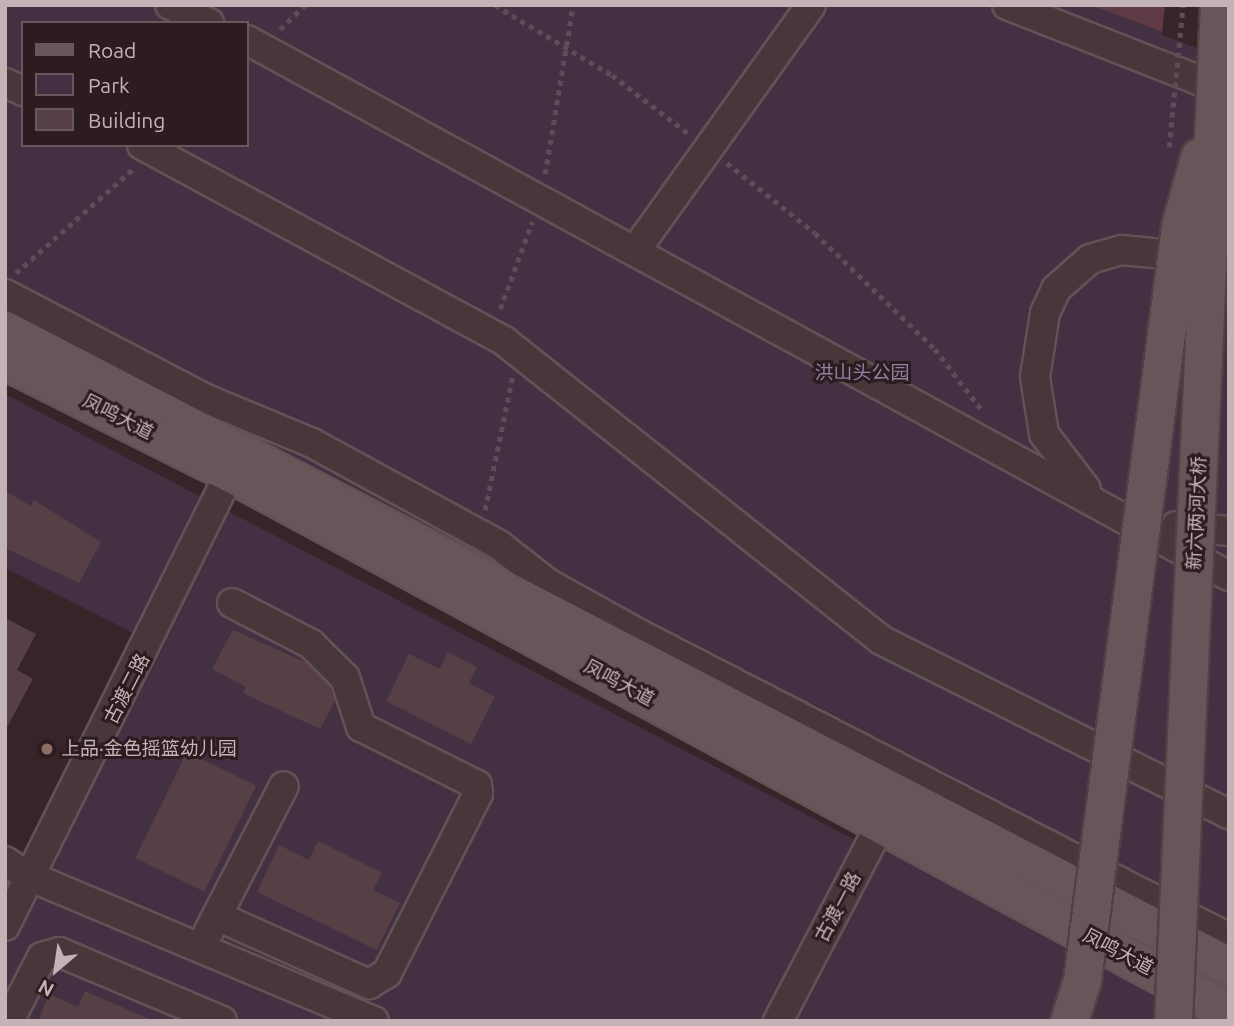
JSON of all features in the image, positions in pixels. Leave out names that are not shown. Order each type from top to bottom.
[{"type":"main road","name":"新六两河大桥","points":[[1173,1021],[1223,94],[1219,5]]},
{"type":"main road","points":[[1081,1021],[1082,980],[1180,226],[1223,94]]},
{"type":"main road","name":"凤鸣大道","points":[[5,330],[881,825],[1229,1012]]},
{"type":"main road","name":"凤鸣大道","points":[[5,360],[237,461],[898,793],[1229,966]]},
{"type":"main road","points":[[1069,1021],[1082,980]]},
{"type":"street","points":[[170,5],[205,21]]},
{"type":"street","points":[[635,251],[811,5]]},
{"type":"street","points":[[1007,5],[1223,94]]},
{"type":"street","points":[[254,43],[1229,576]]},
{"type":"street","points":[[5,83],[21,90]]},
{"type":"street","points":[[148,148],[491,334],[518,352],[881,640],[1229,814]]},
{"type":"street","points":[[1229,269],[1194,257],[1122,250],[1090,259],[1056,289],[1034,361],[1044,434],[1067,470],[1103,507],[1173,526],[1229,531]]},
{"type":"street","points":[[5,294],[204,398],[312,443],[480,535],[549,584],[645,637],[1229,938]]},
{"type":"street","name":"古渡二路","points":[[5,926],[237,461]]},
{"type":"street","points":[[217,916],[369,984],[387,973],[478,794],[477,785],[361,727],[350,685],[311,644],[232,603]]},
{"type":"street","points":[[201,948],[284,786]]},
{"type":"street","name":"古渡一路","points":[[778,1021],[898,793]]},
{"type":"street","points":[[5,861],[30,877],[374,1021]]},
{"type":"street","points":[[9,1021],[42,957],[59,952],[222,1021]]},
{"type":"path","points":[[254,43],[305,5]]},
{"type":"path","points":[[495,5],[565,47],[708,149],[815,233],[907,321],[988,420]]},
{"type":"path","points":[[491,334],[541,199],[573,5]]},
{"type":"path","points":[[5,282],[148,148]]},
{"type":"path","points":[[480,535],[518,352]]},
{"type":"green space","name":"洪山头公园","points":[[5,5],[1090,5],[1229,56],[1229,972],[5,349]]},
{"type":"green space","points":[[5,394],[868,847],[881,825],[1229,1021],[5,1021],[5,926],[141,637],[5,568]]},
{"type":"shaded area","points":[[1090,5],[1229,5],[1229,57],[1152,28]]},
{"type":"pier","points":[[1165,5],[1229,5],[1229,60],[1162,35]]},
{"type":"building","points":[[5,491],[31,506],[34,500],[101,542],[79,583],[5,548]]},
{"type":"building","points":[[5,618],[36,634],[17,670],[33,679],[5,731]]},
{"type":"building","points":[[233,630],[307,663],[330,687],[335,701],[320,729],[243,693],[246,687],[212,669]]},
{"type":"building","points":[[448,652],[477,667],[469,683],[495,697],[471,744],[386,701],[409,654],[440,669]]},
{"type":"building","points":[[187,752],[256,786],[204,892],[135,858]]},
{"type":"building","points":[[318,841],[382,873],[373,890],[400,903],[377,950],[257,892],[279,845],[309,860]]},
{"type":"building","points":[[85,991],[154,1021],[38,1021],[49,994],[78,1007]]},
{"type":"place","name":"上品·金色摇篮幼儿园","points":[[47,749]]}]
